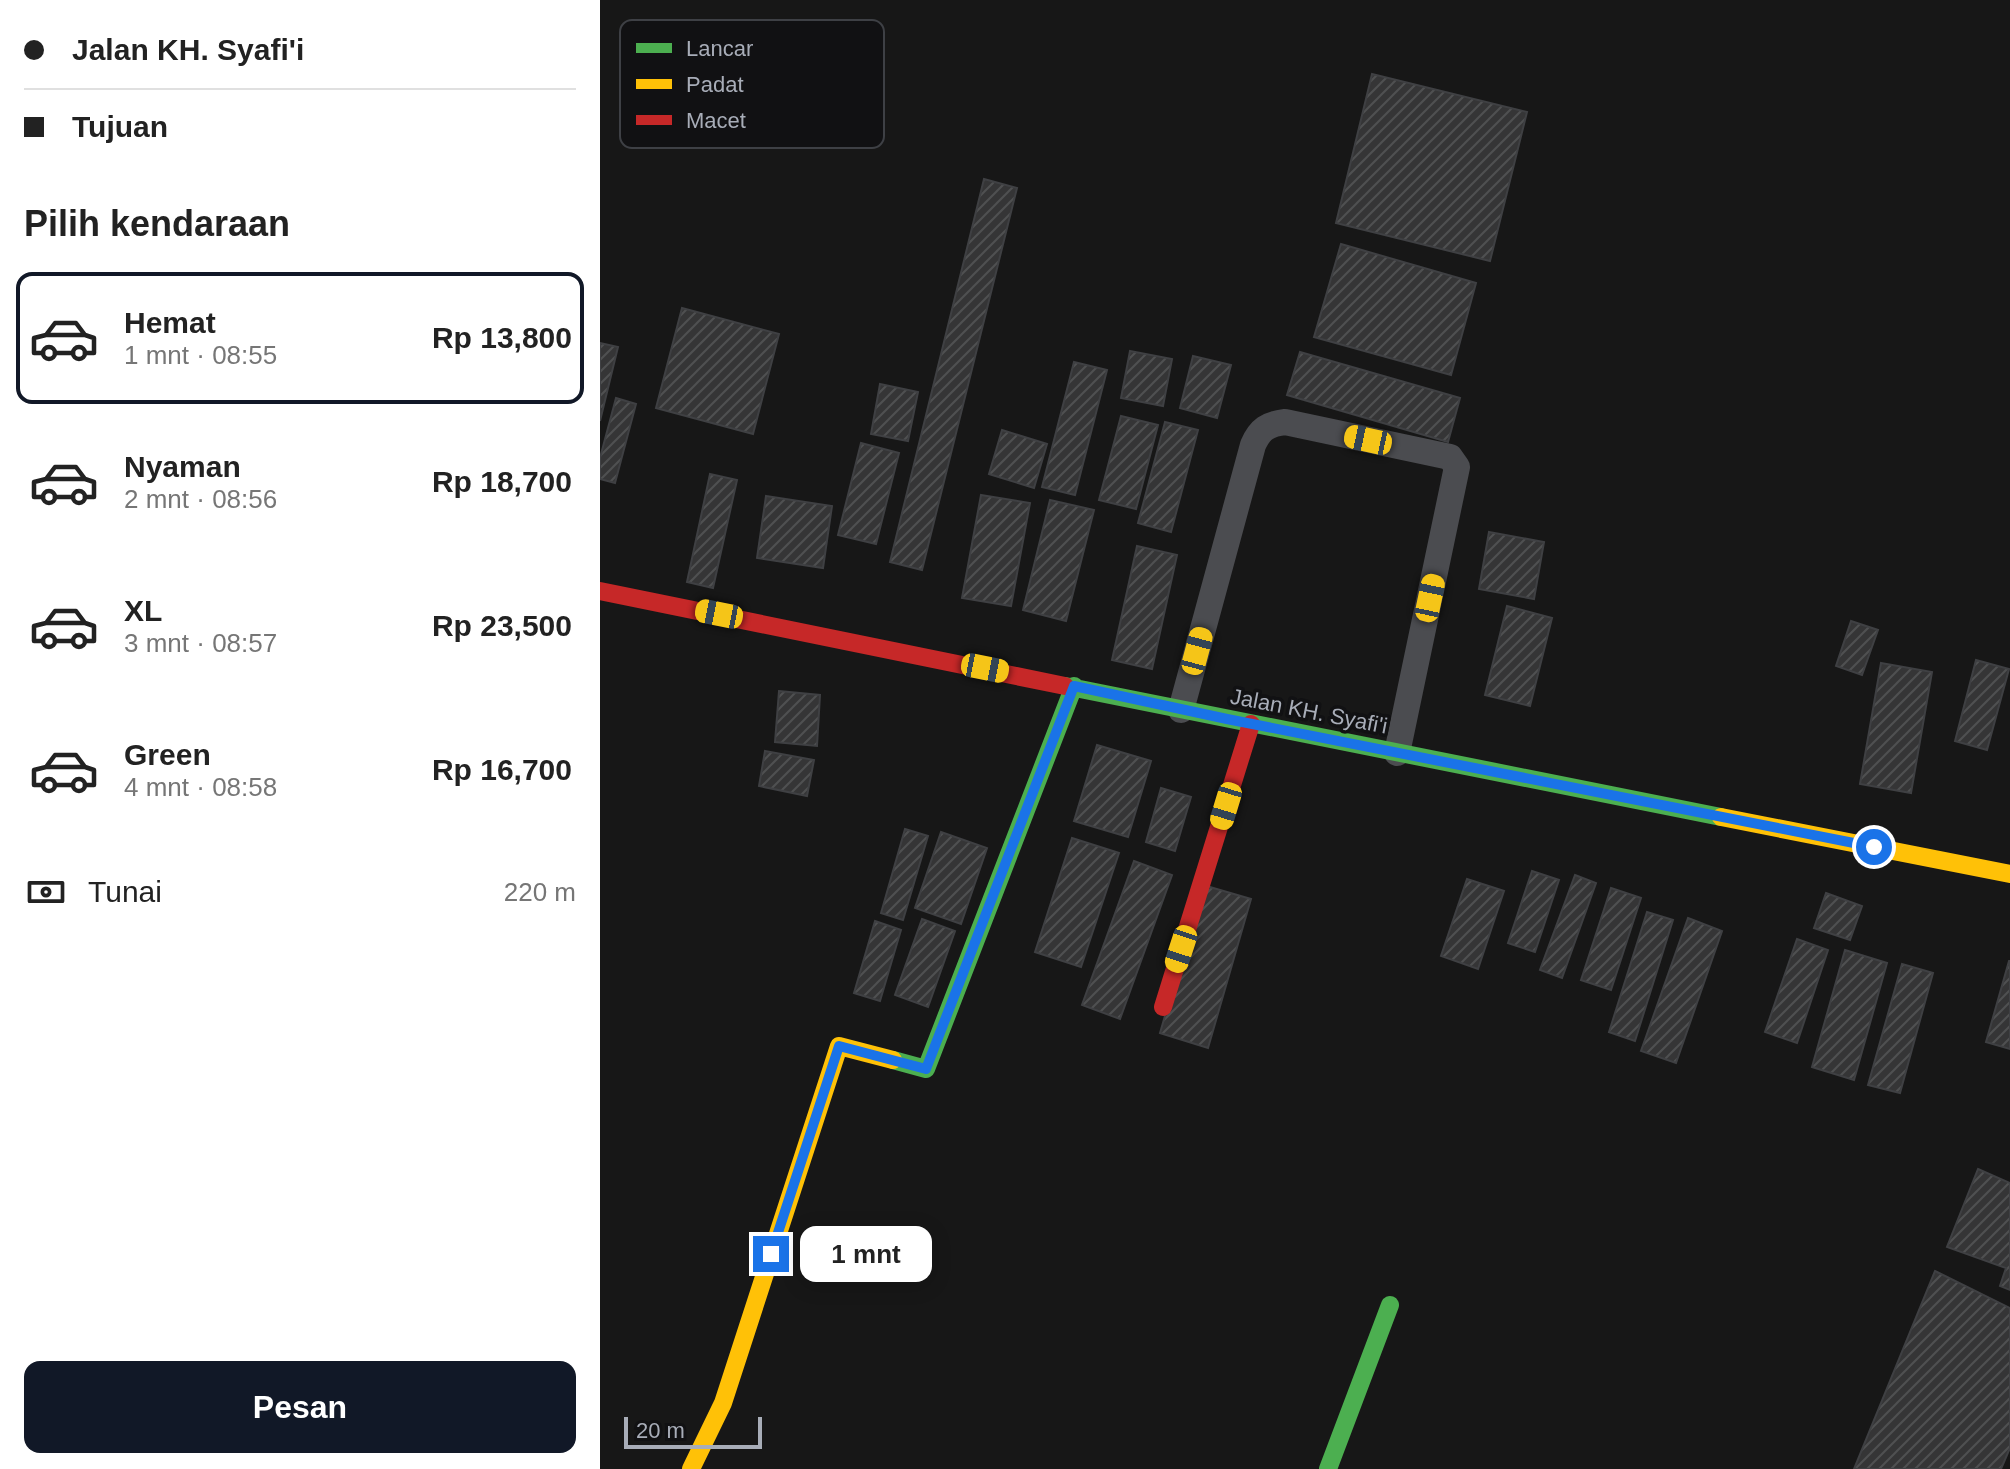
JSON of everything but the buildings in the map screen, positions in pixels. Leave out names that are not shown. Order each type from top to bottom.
[{"type":"main road","name":"Jalan KH. Syafi'i","points":[[600,591],[2010,874]]},
{"type":"main road","points":[[691,1469],[723,1403],[839,1046],[926,1069],[1074,686]]},
{"type":"main road","points":[[1163,1007],[1251,724]]},
{"type":"main road","points":[[1328,1469],[1390,1305]]},
{"type":"lane","points":[[1181,710],[1253,445],[1266,426],[1285,422],[1450,457],[1457,467],[1397,753]]},
{"type":"traffic: fast","points":[[1065,686],[1721,817]]},
{"type":"traffic: fast","points":[[893,1060],[926,1069],[1074,686]]},
{"type":"traffic: fast","points":[[1328,1469],[1390,1305]]},
{"type":"traffic: slow","points":[[1721,817],[2010,874]]},
{"type":"traffic: slow","points":[[691,1469],[723,1403],[839,1046],[893,1060]]},
{"type":"traffic: jam","points":[[600,591],[1065,686]]},
{"type":"traffic: jam","points":[[1163,1007],[1251,724]]},
{"type":"route","points":[[771,1254],[839,1046],[926,1069],[1074,686],[1874,847]]}]
